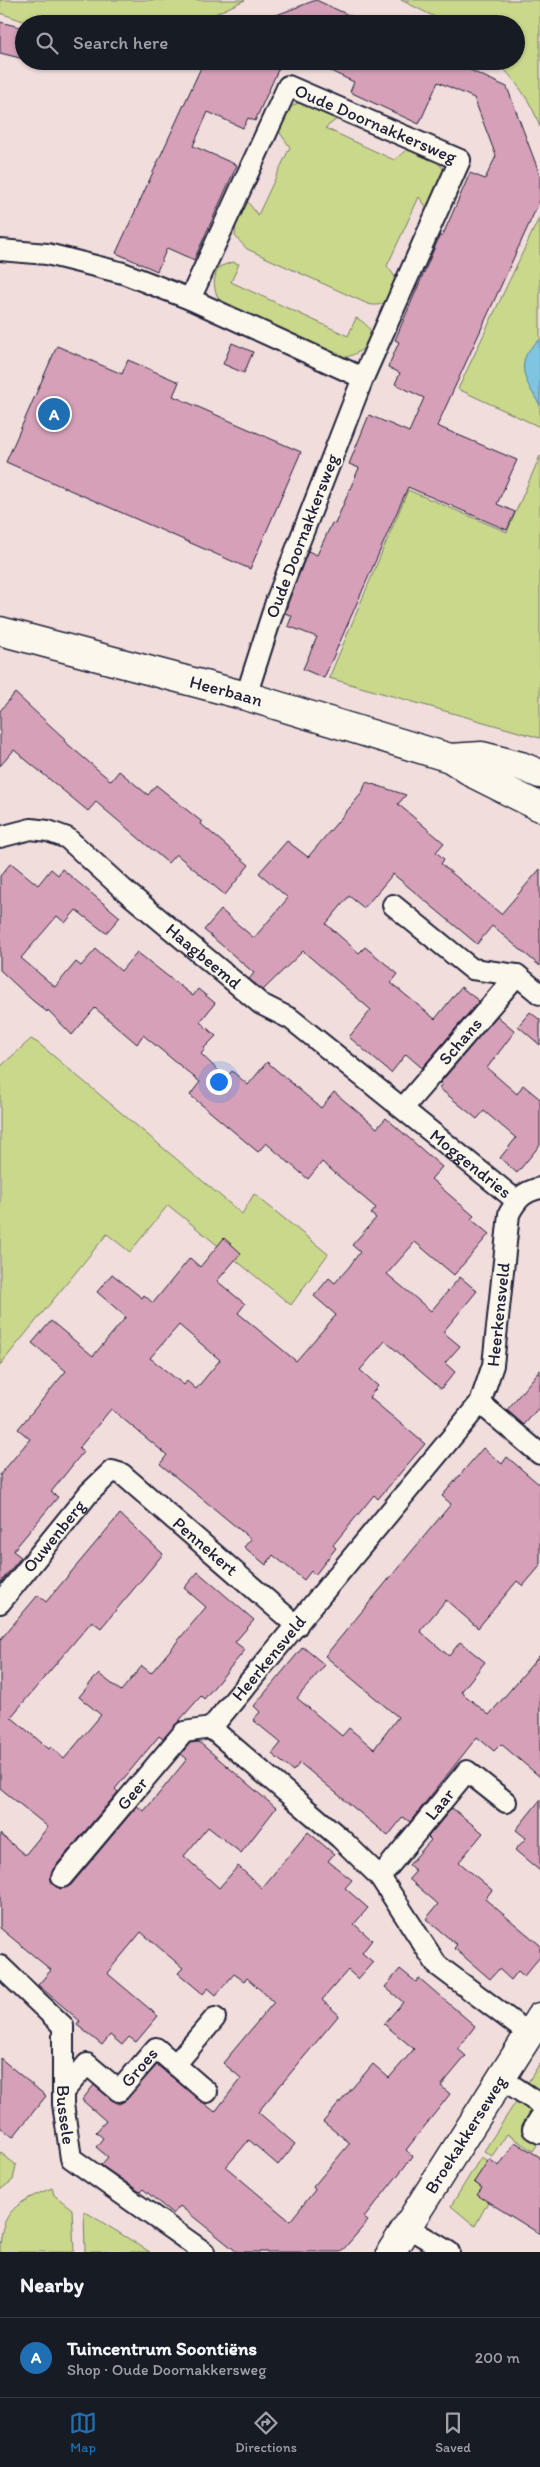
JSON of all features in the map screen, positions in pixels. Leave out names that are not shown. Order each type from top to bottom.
[{"type":"street","name":"Oude Doornakkersweg","points":[[190,299],[288,86],[460,160],[364,378],[277,599],[246,696]]},
{"type":"street","points":[[0,250],[46,254],[123,273],[190,299],[364,378]]},
{"type":"street","name":"Heerbaan","points":[[0,630],[246,696],[450,758],[476,775],[540,807]]},
{"type":"street","name":"Heerbaan","points":[[450,758],[482,756],[521,766],[540,774]]},
{"type":"street","name":"Haagbeemd","points":[[0,837],[31,829],[48,831],[67,838],[123,889],[261,1004],[291,1019],[403,1108]]},
{"type":"street","points":[[393,905],[472,969],[517,975],[540,994]]},
{"type":"street","name":"Schans","points":[[403,1108],[517,975]]},
{"type":"street","name":"Moggendries","points":[[403,1108],[517,1201],[527,1191],[540,1188]]},
{"type":"street","name":"Heerkensveld","points":[[211,1728],[480,1403],[493,1364],[510,1214],[517,1201]]},
{"type":"street","points":[[480,1403],[540,1454]]},
{"type":"street","name":"Pennekert","points":[[112,1471],[122,1474],[297,1626]]},
{"type":"street","name":"Ouwenberg","points":[[0,1603],[89,1493],[112,1471]]},
{"type":"street","points":[[211,1728],[340,1838],[380,1877],[437,1965],[534,2026]]},
{"type":"street","name":"Geer","points":[[62,1876],[184,1732],[211,1728]]},
{"type":"street","name":"Laar","points":[[380,1877],[467,1770],[506,1802]]},
{"type":"street","name":"Bussele","points":[[0,1966],[63,2026],[63,2092],[71,2158],[204,2252]]},
{"type":"street","name":"Groes","points":[[175,2065],[215,2018]]},
{"type":"street","name":"Broekakkerseweg","points":[[391,2252],[534,2026]]},
{"type":"street","name":"Groes","points":[[63,2092],[87,2064],[119,2091],[156,2048],[206,2092]]},
{"type":"street","points":[[501,2078],[540,2104]]},
{"type":"street","points":[[540,2118],[533,2128],[540,2133]]},
{"type":"street","points":[[407,2227],[449,2252]]},
{"type":"green space","points":[[0,0],[245,0],[212,15],[15,15],[15,18],[0,13]]},
{"type":"green space","points":[[401,0],[540,0],[540,127],[532,108],[505,70],[525,70],[525,15],[431,15]]},
{"type":"green space","points":[[302,102],[341,116],[325,128],[394,160],[410,147],[435,160],[445,173],[431,213],[419,197],[387,266],[399,282],[387,300],[379,305],[368,304],[247,249],[235,236],[236,222],[246,200],[258,215],[290,147],[278,130],[289,109]]},
{"type":"green space","points":[[540,216],[540,427],[458,389]]},
{"type":"green space","points":[[232,262],[239,264],[231,282],[348,336],[356,318],[369,329],[371,335],[369,341],[359,352],[343,358],[223,306],[217,296],[214,282],[215,277],[219,267]]},
{"type":"green space","points":[[540,456],[540,738],[329,678],[408,490],[507,532]]},
{"type":"green space","points":[[31,1039],[242,1214],[254,1194],[328,1254],[291,1305],[168,1205],[130,1252],[107,1234],[0,1365],[0,1067]]},
{"type":"green space","points":[[540,2063],[540,2097],[525,2087]]},
{"type":"green space","points":[[517,2100],[537,2106],[522,2130],[539,2142],[533,2151],[507,2134],[492,2156],[484,2151]]},
{"type":"green space","points":[[0,2152],[16,2165],[13,2180],[0,2190]]},
{"type":"green space","points":[[481,2157],[488,2161],[474,2182],[482,2188],[488,2202],[475,2226],[451,2206]]},
{"type":"green space","points":[[52,2188],[54,2195],[72,2209],[74,2252],[0,2252],[3,2227],[7,2217],[29,2198]]},
{"type":"green space","points":[[84,2211],[150,2252],[85,2252]]},
{"type":"water","points":[[540,340],[540,405],[526,379],[524,363],[531,347]]},
{"type":"building","points":[[316,0],[348,15],[276,15]]},
{"type":"building","points":[[0,22],[15,26],[15,57],[0,53]]},
{"type":"building","points":[[200,70],[278,70],[255,121],[248,118],[243,128],[208,112],[193,146],[237,165],[194,260],[167,248],[157,271],[116,253]]},
{"type":"building","points":[[328,70],[470,70],[507,87],[540,175],[540,200],[437,426],[517,460],[497,504],[515,512],[507,530],[408,487],[324,678],[303,669],[317,637],[288,626],[292,616],[285,613],[288,603],[308,551],[317,555],[332,523],[335,524],[359,468],[349,464],[369,415],[409,432],[424,398],[395,384],[400,373],[388,367],[399,342],[395,340],[440,235],[442,237],[470,173],[485,179],[496,156],[474,98],[438,82],[419,124],[350,92],[354,82]]},
{"type":"building","points":[[232,343],[253,352],[244,373],[223,364]]},
{"type":"building","points":[[57,346],[122,374],[128,360],[179,382],[173,396],[301,452],[250,569],[6,462]]},
{"type":"building","points":[[15,693],[65,739],[64,741],[111,781],[119,771],[148,795],[156,785],[202,822],[201,824],[249,865],[225,895],[176,854],[168,863],[96,802],[88,811],[14,750],[0,766],[0,711]]},
{"type":"building","points":[[366,782],[406,795],[398,804],[444,843],[436,852],[444,859],[441,864],[501,914],[540,869],[540,966],[492,926],[477,944],[393,874],[364,908],[349,896],[326,924],[359,953],[365,947],[398,974],[391,983],[435,1019],[461,987],[479,1001],[422,1068],[406,1054],[391,1073],[349,1037],[371,1010],[303,951],[263,990],[249,979],[254,973],[204,930],[221,910],[254,938],[288,898],[259,873],[287,841],[308,857],[362,793]]},
{"type":"building","points":[[11,863],[38,885],[51,869],[58,875],[62,869],[120,917],[106,933],[76,910],[65,923],[57,916],[21,958],[55,987],[76,962],[81,966],[96,949],[121,971],[137,952],[193,996],[198,989],[215,1003],[200,1022],[216,1036],[204,1048],[201,1054],[226,1078],[232,1071],[248,1085],[267,1062],[321,1108],[334,1092],[377,1128],[386,1118],[442,1167],[431,1179],[474,1216],[471,1219],[489,1234],[454,1275],[415,1242],[387,1274],[431,1311],[460,1277],[477,1291],[443,1332],[460,1346],[445,1363],[455,1372],[441,1389],[385,1341],[360,1370],[378,1386],[369,1397],[425,1444],[378,1499],[374,1495],[333,1545],[336,1548],[315,1575],[311,1571],[304,1580],[273,1555],[266,1565],[244,1547],[251,1539],[160,1464],[167,1455],[111,1409],[79,1448],[83,1452],[51,1492],[58,1497],[13,1551],[21,1557],[0,1583],[0,1475],[30,1439],[18,1429],[66,1371],[32,1343],[51,1321],[93,1356],[126,1317],[97,1292],[112,1274],[142,1298],[144,1295],[153,1303],[190,1258],[200,1267],[224,1238],[241,1253],[217,1281],[245,1304],[238,1313],[296,1361],[336,1315],[314,1296],[329,1278],[335,1283],[360,1252],[352,1245],[376,1218],[371,1214],[376,1208],[322,1162],[308,1179],[266,1143],[258,1152],[190,1095],[200,1082],[143,1035],[137,1044],[95,1008],[72,1035],[48,1010],[47,1012],[32,1000],[0,970],[0,876]],"holes":[[[179,1325],[220,1360],[196,1389],[187,1381],[184,1385],[150,1358]]]},
{"type":"building","points":[[530,1012],[540,1020],[540,1045],[518,1026]]},
{"type":"building","points":[[497,1016],[515,1031],[487,1068],[517,1094],[523,1085],[540,1099],[540,1145],[517,1173],[500,1158],[516,1138],[484,1111],[477,1119],[439,1088],[442,1084],[440,1083]]},
{"type":"building","points":[[540,1370],[540,1406],[524,1425],[507,1410]]},
{"type":"building","points":[[483,1448],[502,1464],[507,1457],[540,1485],[540,1566],[523,1586],[517,1581],[478,1628],[446,1600],[420,1631],[449,1656],[460,1642],[485,1662],[461,1692],[489,1715],[540,1655],[540,1777],[501,1744],[494,1751],[477,1737],[410,1822],[403,1817],[388,1836],[300,1763],[293,1771],[272,1754],[281,1743],[253,1720],[260,1712],[254,1706],[303,1647],[325,1665],[297,1698],[342,1736],[349,1728],[374,1749],[398,1717],[325,1656],[451,1504],[442,1496]]},
{"type":"building","points":[[120,1514],[163,1554],[101,1628],[92,1621],[11,1717],[49,1749],[51,1747],[64,1759],[101,1715],[79,1697],[99,1674],[121,1691],[142,1666],[151,1673],[206,1607],[184,1588],[198,1572],[254,1620],[235,1642],[245,1650],[204,1699],[201,1696],[163,1739],[159,1736],[115,1789],[118,1792],[53,1869],[51,1881],[60,1889],[71,1885],[137,1806],[144,1811],[157,1796],[187,1759],[181,1754],[190,1743],[199,1742],[276,1808],[241,1853],[208,1827],[184,1856],[219,1888],[238,1866],[262,1888],[308,1832],[334,1854],[328,1861],[352,1880],[345,1888],[368,1908],[354,1924],[372,1940],[362,1953],[373,1962],[358,1979],[348,1970],[322,2000],[339,2015],[258,2112],[295,2144],[278,2165],[249,2140],[226,2167],[290,2221],[315,2190],[313,2187],[350,2143],[323,2122],[373,2064],[389,2078],[414,2049],[384,2024],[403,2002],[385,1987],[400,1969],[416,1982],[419,1978],[475,2026],[458,2049],[466,2056],[441,2086],[450,2094],[406,2150],[413,2156],[364,2218],[368,2221],[341,2252],[237,2252],[180,2206],[173,2214],[143,2189],[140,2192],[101,2165],[108,2157],[96,2147],[103,2138],[96,2132],[106,2121],[82,2100],[94,2085],[119,2104],[157,2065],[215,2112],[241,2078],[223,2063],[274,2002],[247,1978],[244,1981],[234,1974],[216,1995],[208,1988],[203,1994],[178,1973],[183,1968],[141,1932],[107,1973],[158,2016],[136,2042],[129,2037],[122,2045],[110,2035],[102,2045],[77,2025],[80,2021],[38,1985],[51,1970],[0,1928],[0,1834],[25,1855],[48,1827],[0,1788],[0,1640],[38,1595],[46,1602]]},
{"type":"building","points":[[540,1800],[540,1871],[515,1850],[526,1838],[516,1830]]},
{"type":"building","points":[[452,1808],[483,1833],[459,1862],[492,1890],[485,1899],[540,1945],[540,1957],[524,1976],[518,1971],[511,1980],[499,1969],[490,1979],[454,1948],[457,1945],[426,1919],[438,1904],[409,1879],[416,1871],[409,1865],[431,1840],[428,1837]]},
{"type":"building","points":[[0,2058],[46,2096],[13,2137],[0,2127]]},
{"type":"building","points":[[515,2142],[540,2157],[540,2234],[477,2195],[482,2188],[474,2182],[489,2159],[499,2166]]},
{"type":"place","name":"Tuincentrum Soontiëns","points":[[54,414]]}]
